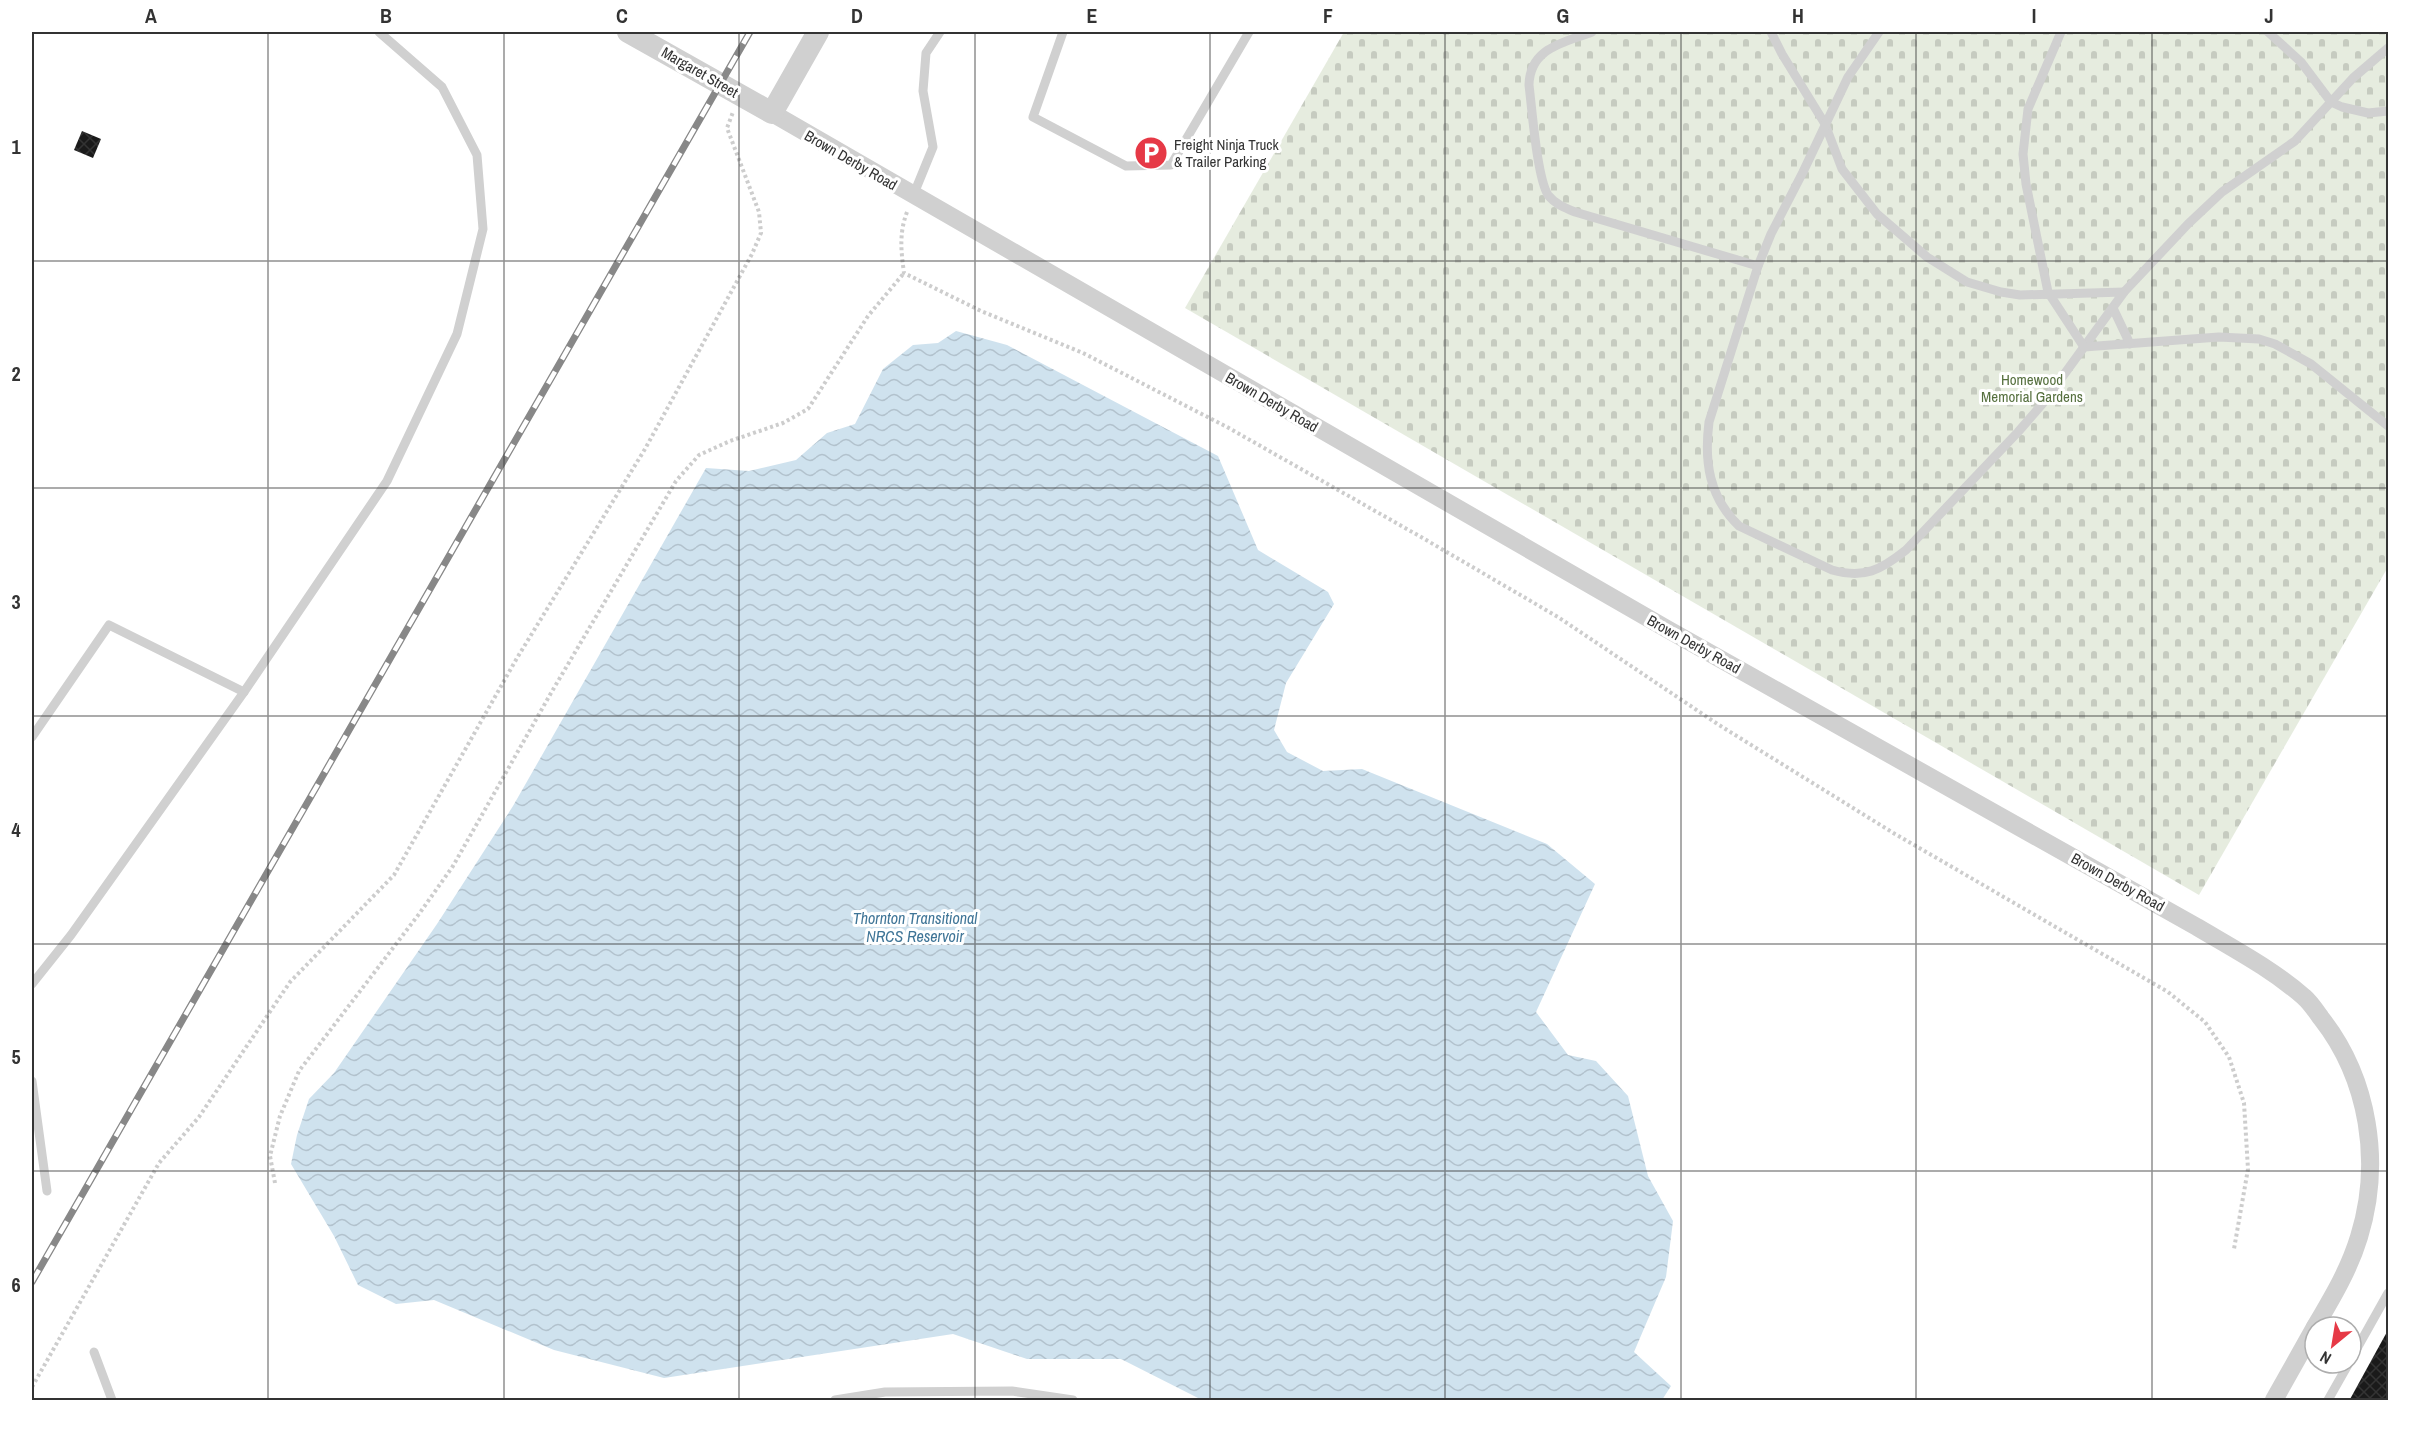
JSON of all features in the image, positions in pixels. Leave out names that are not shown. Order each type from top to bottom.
[{"type":"street","name":"Margaret Street","points":[[628,32],[772,113]]},
{"type":"street","points":[[772,113],[818,32]]},
{"type":"street","name":"Brown Derby Road","points":[[772,113],[1667,629],[2198,927],[2265,967],[2306,998],[2332,1032],[2350,1064],[2364,1104],[2370,1143],[2369,1190],[2360,1236],[2347,1272],[2322,1315]]},
{"type":"street","name":"Brown Derby Road","points":[[2274,1401],[2303,1349]]},
{"type":"lane","points":[[32,984],[71,935],[244,692],[387,481],[457,334],[483,229],[477,155],[442,87],[379,32]]},
{"type":"lane","points":[[913,196],[933,147],[923,91],[927,53],[940,32]]},
{"type":"lane","points":[[1063,32],[1033,117],[1126,166],[1171,165],[1249,32]]},
{"type":"lane","points":[[1592,32],[1547,50],[1532,66],[1529,74],[1542,177],[1549,196],[1554,202],[1575,212],[1758,266]]},
{"type":"lane","points":[[1771,32],[1825,124],[1842,169],[1855,188],[1877,214],[1927,257],[1947,271],[1982,288],[2020,295],[2048,292],[2124,292]]},
{"type":"lane","points":[[1879,32],[1848,77],[1784,206],[1758,266],[1710,422],[1707,444],[1709,475],[1720,503],[1739,526],[1832,570],[1846,574],[1858,574],[1880,568],[1906,550],[2018,432],[2124,292],[2205,207],[2222,192],[2295,141],[2353,78],[2388,48]]},
{"type":"lane","points":[[2061,32],[2028,109],[2023,154],[2026,184],[2048,292],[2084,347]]},
{"type":"lane","points":[[2268,32],[2301,62],[2331,102],[2368,113],[2388,111]]},
{"type":"lane","points":[[2113,308],[2130,344]]},
{"type":"lane","points":[[2084,347],[2219,337],[2244,337],[2275,344],[2312,364],[2388,426]]},
{"type":"lane","points":[[32,737],[110,625],[244,692]]},
{"type":"lane","points":[[32,1081],[47,1191]]},
{"type":"lane","points":[[2363,1338],[2388,1293]]},
{"type":"lane","points":[[94,1352],[112,1401]]},
{"type":"lane","points":[[2328,1401],[2342,1375]]},
{"type":"lane","points":[[835,1401],[885,1392],[1012,1391],[1073,1401]]},
{"type":"path","points":[[32,1387],[159,1163],[199,1117],[290,982],[394,875],[517,658],[651,439],[752,254],[760,233],[759,212],[727,128],[739,94]]},
{"type":"path","points":[[276,1183],[270,1156],[280,1116],[299,1071],[412,924],[453,866],[551,693],[676,481],[699,455],[730,441],[783,423],[808,409],[868,316],[904,273],[901,228],[913,196]]},
{"type":"path","points":[[904,273],[981,311],[1083,353],[1227,427],[1410,531],[1558,617],[1719,725],[1895,834],[2168,992],[2205,1022],[2223,1048],[2229,1057],[2244,1103],[2248,1169],[2234,1249]]},
{"type":"green space","name":"Homewood Memorial Gardens","points":[[1344,32],[2388,32],[2388,567],[2199,895],[1185,308]]},
{"type":"water","name":"Thornton Transitional NRCS Reservoir","points":[[956,331],[1007,345],[1218,456],[1258,550],[1328,592],[1334,604],[1286,683],[1274,730],[1287,752],[1323,771],[1362,769],[1547,844],[1595,884],[1536,1012],[1568,1055],[1596,1061],[1628,1096],[1648,1176],[1673,1221],[1666,1277],[1634,1352],[1671,1386],[1662,1400],[1202,1400],[1121,1359],[1027,1359],[953,1334],[664,1378],[554,1350],[434,1300],[396,1304],[358,1285],[334,1236],[291,1164],[297,1135],[309,1099],[334,1073],[437,924],[513,806],[706,468],[749,471],[796,460],[827,433],[855,424],[883,369],[913,345],[938,343]]},
{"type":"building","points":[[82,131],[101,139],[93,158],[74,150]]},
{"type":"building","points":[[2388,1330],[2388,1401],[2349,1401]]},
{"type":"railway","points":[[32,1282],[750,32]]},
{"type":"place","name":"Freight Ninja Truck & Trailer Parking","points":[[1151,153]]}]
